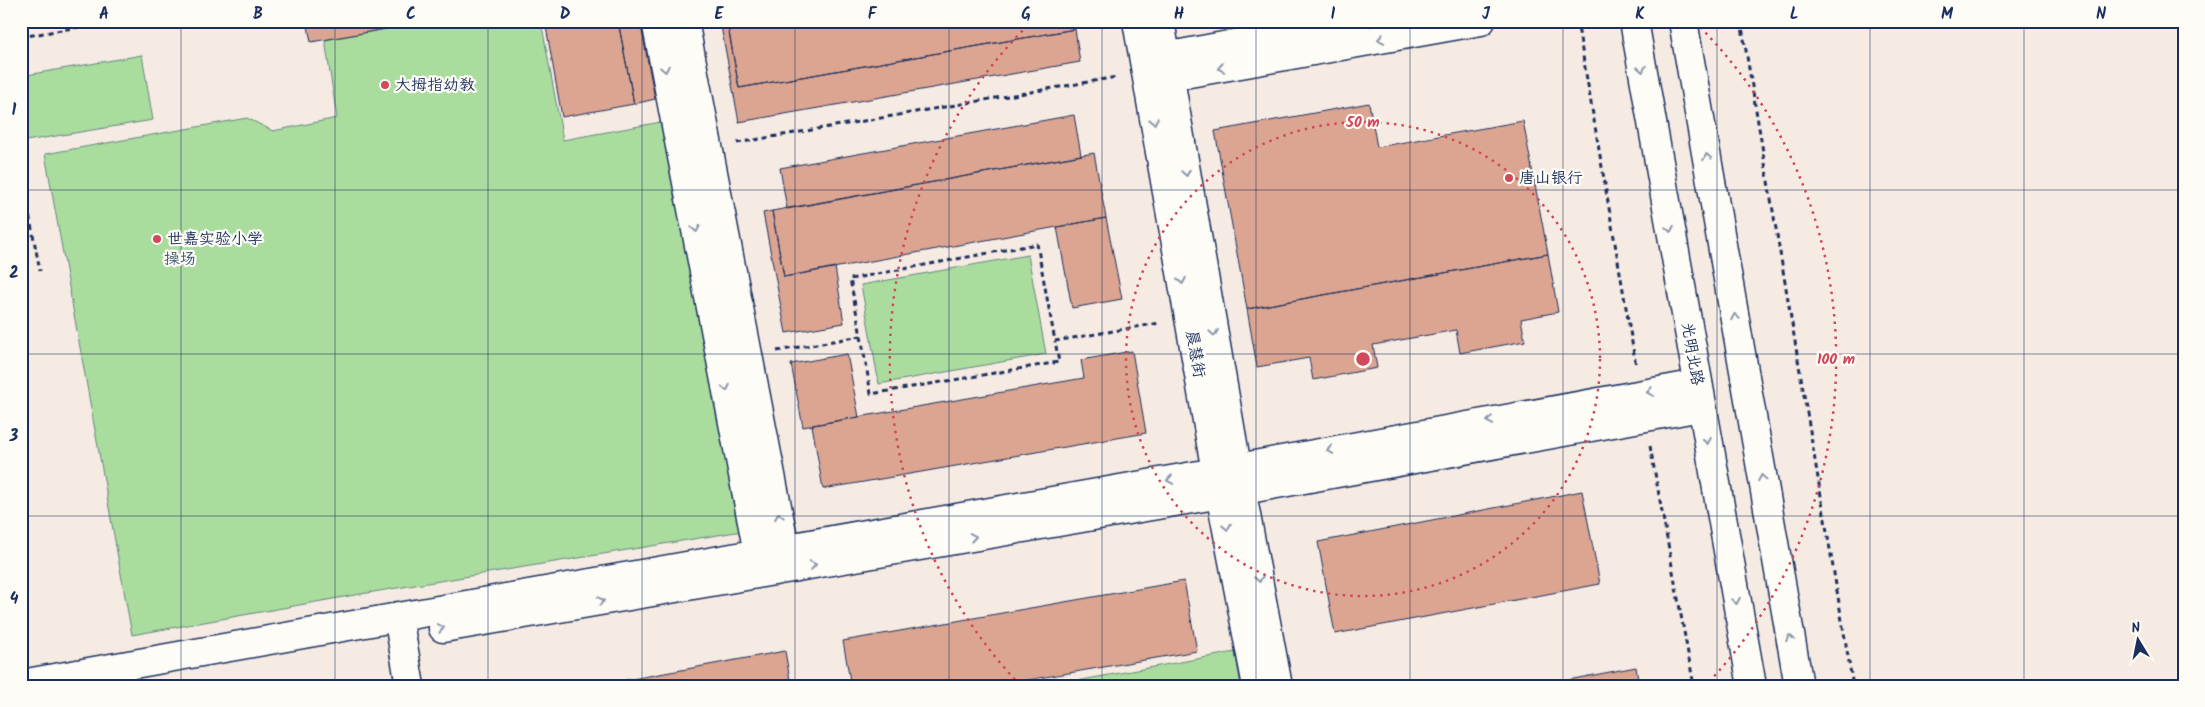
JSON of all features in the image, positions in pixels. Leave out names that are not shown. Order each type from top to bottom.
[{"type":"street","points":[[656,21],[772,558]]},
{"type":"street","points":[[684,21],[749,356],[772,558]]},
{"type":"street","name":"晨慧街","points":[[1137,21],[1154,70],[1229,481],[1257,686]]},
{"type":"street","name":"晨慧街","points":[[1160,21],[1154,70],[1189,318],[1278,686]]},
{"type":"street","points":[[1154,70],[1357,21]]},
{"type":"street","points":[[1154,70],[1481,21]]},
{"type":"street","name":"光明北路","points":[[1634,21],[1752,686]]},
{"type":"street","points":[[1683,21],[1799,686]]},
{"type":"street","points":[[21,684],[392,627],[772,558],[1229,481],[1699,395]]},
{"type":"street","points":[[117,686],[392,627]]},
{"type":"street","points":[[392,627],[394,686]]},
{"type":"street","points":[[392,627],[410,686]]},
{"type":"path","points":[[21,37],[114,21]]},
{"type":"path","points":[[1577,21],[1643,405],[1694,686]]},
{"type":"path","points":[[1741,21],[1853,686]]},
{"type":"path","points":[[709,147],[1154,70]]},
{"type":"path","points":[[21,172],[40,271]]},
{"type":"path","points":[[1037,244],[1059,362],[871,394],[861,336],[850,279],[1037,244]]},
{"type":"path","points":[[1055,341],[1189,318]]},
{"type":"path","points":[[749,356],[861,336]]},
{"type":"green space","name":"操场","points":[[385,21],[541,21],[563,140],[672,120],[748,530],[355,595],[132,635],[45,154],[247,118],[273,131],[337,118],[325,40],[386,29]]},
{"type":"green space","points":[[142,55],[153,120],[26,141],[21,113],[21,76]]},
{"type":"green space","points":[[1028,255],[1046,354],[879,384],[861,285]]},
{"type":"green space","points":[[1235,652],[1241,686],[1049,686]]},
{"type":"building","points":[[307,21],[385,21],[386,29],[311,42]]},
{"type":"building","points":[[545,21],[618,21],[634,104],[562,117]]},
{"type":"building","points":[[618,21],[640,21],[655,99],[634,104]]},
{"type":"building","points":[[720,21],[727,21],[739,88],[1075,29],[1080,62],[739,122]]},
{"type":"building","points":[[727,21],[1073,21],[1075,29],[739,88]]},
{"type":"building","points":[[1369,103],[1377,147],[1523,121],[1548,254],[1247,309],[1215,131]]},
{"type":"building","points":[[1074,115],[1081,155],[787,209],[780,168]]},
{"type":"building","points":[[1094,153],[1106,218],[784,277],[772,211]]},
{"type":"building","points":[[772,211],[784,277],[835,267],[844,323],[786,333],[763,213]]},
{"type":"building","points":[[1106,218],[1122,299],[1072,308],[1057,227]]},
{"type":"building","points":[[1548,254],[1558,312],[1521,319],[1525,341],[1460,353],[1456,330],[1373,345],[1377,368],[1313,380],[1309,358],[1257,367],[1247,309]]},
{"type":"building","points":[[1132,351],[1146,433],[823,489],[812,425],[1084,378],[1081,360]]},
{"type":"building","points":[[847,354],[859,417],[803,427],[791,364]]},
{"type":"building","points":[[1582,491],[1600,584],[1335,634],[1318,542]]},
{"type":"building","points":[[1184,581],[1197,651],[993,686],[851,686],[843,641]]},
{"type":"building","points":[[785,651],[791,686],[594,686]]},
{"type":"building","points":[[1636,667],[1639,686],[1537,686]]},
{"type":"place","name":"大拇指幼教","points":[[385,85]]},
{"type":"place","name":"唐山银行","points":[[1509,178]]},
{"type":"place","name":"世嘉实验小学","points":[[157,239]]}]
